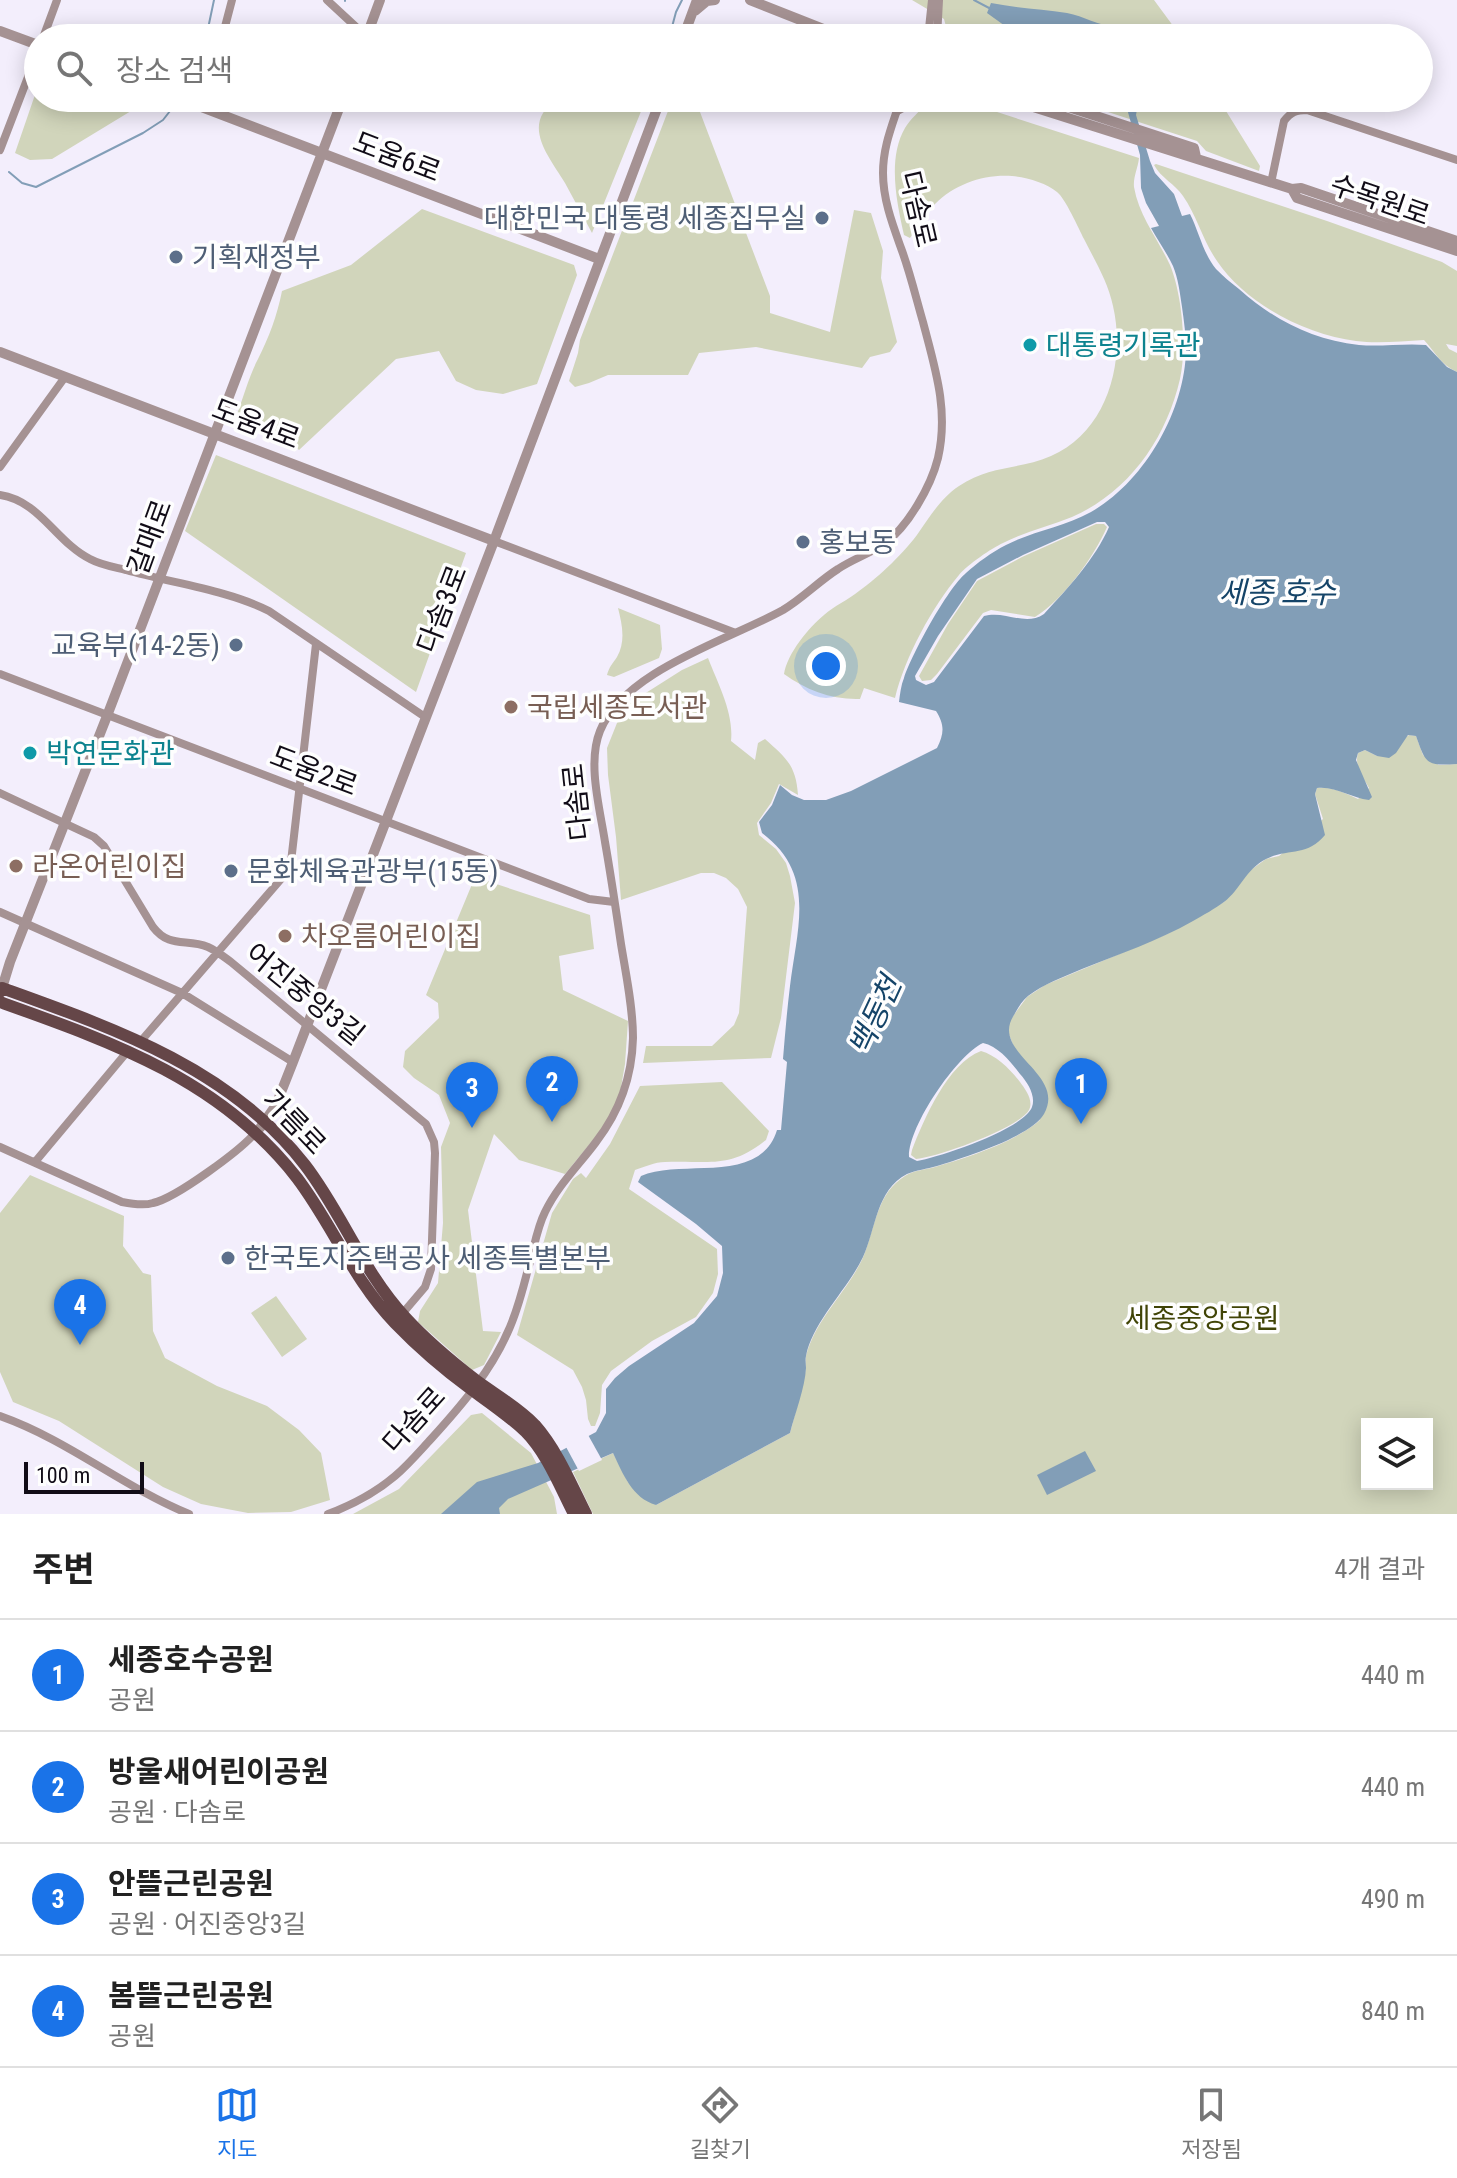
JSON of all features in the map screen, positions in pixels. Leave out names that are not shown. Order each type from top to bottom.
[{"type":"main road","name":"가름로","points":[[0,992],[191,1083],[242,1119],[297,1177],[362,1280],[392,1321],[444,1369],[476,1386]]},
{"type":"main road","name":"가름로","points":[[0,992],[141,1041],[198,1070],[266,1121],[322,1187],[371,1272],[402,1314],[476,1386]]},
{"type":"main road","points":[[476,1386],[534,1425],[564,1483],[586,1514]]},
{"type":"main road","points":[[564,1483],[574,1514]]},
{"type":"street","points":[[48,24],[57,0]]},
{"type":"street","points":[[226,24],[232,0]]},
{"type":"street","points":[[327,0],[353,24]]},
{"type":"street","points":[[372,24],[380,0]]},
{"type":"street","points":[[689,24],[697,0]]},
{"type":"street","points":[[692,16],[698,7],[715,0]]},
{"type":"street","points":[[750,0],[811,24]]},
{"type":"street","points":[[936,1],[937,24]]},
{"type":"street","points":[[931,24],[936,1]]},
{"type":"street","points":[[0,31],[24,42]]},
{"type":"street","points":[[0,150],[24,86]]},
{"type":"street","name":"도움6로","points":[[226,112],[322,154],[599,259]]},
{"type":"street","name":"갈매로","points":[[0,992],[338,112]]},
{"type":"street","name":"다솜3로","points":[[256,1132],[276,1105],[308,1024],[656,112]]},
{"type":"street","name":"다솜로","points":[[328,1514],[358,1502],[397,1475],[476,1386],[497,1355],[509,1329],[546,1209],[617,1111],[625,1090],[632,1062],[633,1031],[594,755],[599,732],[607,716],[631,688],[733,632],[783,610],[839,568],[890,540],[927,489],[942,434],[943,404],[911,280],[887,209],[883,153],[896,112]]},
{"type":"street","name":"수목원로","points":[[1057,112],[1120,129]]},
{"type":"street","name":"수목원로","points":[[1077,112],[1161,143],[1194,148],[1196,157],[1271,183],[1292,189],[1301,188],[1457,241]]},
{"type":"street","points":[[1271,183],[1284,121],[1295,112]]},
{"type":"street","points":[[1313,112],[1457,160]]},
{"type":"street","name":"수목원로","points":[[1292,189],[1297,198],[1457,251]]},
{"type":"street","name":"도움4로","points":[[0,352],[494,541]]},
{"type":"street","points":[[0,467],[65,377]]},
{"type":"street","points":[[0,495],[28,505],[91,560],[252,603],[269,611],[425,717]]},
{"type":"street","points":[[494,541],[733,632]]},
{"type":"street","points":[[141,1041],[288,871],[316,644]]},
{"type":"street","name":"도움2로","points":[[0,674],[589,899],[614,902]]},
{"type":"street","name":"어진중앙3길","points":[[0,793],[94,837],[104,846],[153,927],[163,938],[200,945],[217,952],[426,1124],[435,1153],[431,1269],[425,1287],[402,1314]]},
{"type":"street","points":[[0,912],[182,993],[293,1062]]},
{"type":"street","points":[[35,1162],[127,1052]]},
{"type":"street","points":[[0,1147],[122,1202],[143,1205],[167,1199],[246,1144],[256,1132]]},
{"type":"street","points":[[0,1416],[62,1443],[150,1497],[189,1514]]},
{"type":"green space","points":[[912,0],[1154,0],[1172,24],[945,24],[944,19]]},
{"type":"green space","points":[[29,112],[129,112],[52,159],[30,160],[15,153]]},
{"type":"green space","points":[[545,112],[641,112],[592,233],[545,150],[539,128]]},
{"type":"green space","points":[[668,112],[700,112],[770,296],[770,313],[830,332],[854,210],[871,213],[883,251],[881,278],[897,342],[890,352],[870,357],[862,368],[756,347],[699,353],[688,375],[608,375],[575,387],[569,381],[580,340]]},
{"type":"green space","points":[[919,112],[997,112],[1139,158],[1134,183],[1136,198],[1170,265],[1178,291],[1183,337],[1182,366],[1174,401],[1165,422],[1155,442],[1128,478],[1111,493],[1072,517],[998,545],[974,562],[959,575],[939,602],[905,666],[895,698],[864,688],[860,699],[850,699],[810,689],[784,674],[794,650],[812,626],[892,563],[942,501],[959,486],[982,474],[1051,456],[1070,445],[1099,413],[1114,372],[1117,350],[1108,288],[1068,207],[1053,189],[1036,181],[1012,176],[970,182],[935,204],[910,238],[904,235],[895,167],[896,153],[907,125]]},
{"type":"green space","points":[[1108,112],[1227,112],[1260,166],[1259,171],[1206,151],[1197,141]]},
{"type":"green space","points":[[1156,164],[1327,221],[1442,262],[1457,271],[1457,346],[1446,344],[1457,353],[1457,372],[1442,362],[1424,340],[1373,342],[1337,338],[1298,324],[1261,304],[1229,277],[1217,261],[1188,204],[1157,170]]},
{"type":"green space","points":[[422,209],[574,265],[577,275],[537,384],[503,394],[476,390],[456,381],[439,351],[396,359],[299,450],[293,444],[243,426],[237,414],[266,343],[282,291],[351,265]]},
{"type":"green space","points":[[216,455],[466,553],[416,692],[185,531]]},
{"type":"green space","points":[[1096,524],[1107,527],[1101,539],[1077,577],[1056,600],[1035,617],[991,610],[983,613],[937,674],[931,680],[922,681],[919,676],[977,581]]},
{"type":"green space","points":[[618,608],[660,625],[662,649],[659,658],[614,677],[607,675],[622,645]]},
{"type":"green space","points":[[708,658],[728,709],[731,741],[755,760],[758,743],[765,739],[789,763],[797,785],[798,795],[779,784],[757,823],[759,835],[776,849],[786,863],[795,903],[781,1018],[771,1058],[643,1063],[646,1046],[712,1046],[734,1025],[739,1013],[747,907],[738,889],[726,878],[714,873],[701,873],[621,900],[608,775],[607,748],[617,723],[630,703],[682,670]]},
{"type":"green space","name":"세종중앙공원","points":[[1409,735],[1416,736],[1423,755],[1439,765],[1457,764],[1457,1514],[593,1514],[573,1472],[613,1453],[628,1482],[656,1505],[790,1433],[811,1342],[858,1268],[888,1192],[908,1174],[990,1148],[1017,1136],[1040,1120],[1032,1069],[1015,1050],[1008,1032],[1008,1023],[1027,997],[1045,985],[1167,934],[1224,902],[1248,872],[1266,859],[1279,856],[1323,819],[1315,794],[1317,788],[1333,789],[1358,799],[1369,788],[1358,767],[1357,758],[1358,753],[1365,750],[1377,756]]},
{"type":"green space","points":[[475,877],[590,915],[594,949],[559,956],[563,990],[628,1021],[617,1111],[565,1174],[519,1160],[494,1134],[468,1210],[483,1331],[501,1332],[484,1365],[472,1370],[418,1322],[420,1311],[438,1283],[443,1223],[441,1147],[450,1123],[439,1095],[403,1067],[405,1051],[439,1018],[438,1003],[426,995]]},
{"type":"green space","points":[[981,1051],[998,1059],[1016,1077],[1028,1095],[1029,1110],[995,1133],[916,1159],[911,1155],[912,1150],[939,1093],[958,1067]]},
{"type":"green space","points":[[722,1082],[769,1131],[766,1140],[729,1160],[661,1162],[635,1170],[629,1189],[717,1249],[718,1274],[713,1293],[696,1317],[652,1341],[611,1371],[602,1385],[600,1413],[595,1426],[591,1426],[582,1387],[573,1370],[517,1335],[552,1213],[573,1179],[581,1173],[586,1178],[610,1144],[640,1086]]},
{"type":"green space","points":[[30,1175],[124,1216],[123,1246],[143,1273],[151,1275],[153,1331],[165,1358],[217,1386],[267,1406],[299,1430],[321,1453],[330,1500],[291,1512],[248,1513],[201,1504],[163,1487],[59,1421],[13,1402],[0,1372],[0,1213]]},
{"type":"green space","points":[[276,1296],[307,1339],[282,1357],[251,1313]]},
{"type":"green space","points":[[482,1413],[531,1453],[554,1497],[557,1514],[353,1514],[399,1489],[471,1415]]},
{"type":"water","points":[[991,3],[1073,14],[1103,24],[1002,24],[987,13]]},
{"type":"water","name":"세종 호수","points":[[1128,112],[1137,112],[1155,173],[1174,194],[1182,216],[1190,214],[1216,269],[1233,284],[1294,327],[1359,345],[1426,345],[1447,367],[1457,372],[1457,764],[1429,761],[1416,736],[1408,735],[1389,758],[1365,750],[1358,753],[1356,760],[1372,797],[1369,800],[1317,788],[1315,794],[1325,835],[1318,842],[1259,863],[1224,902],[1180,928],[1054,981],[1026,998],[1009,1028],[1011,1041],[1046,1087],[1048,1100],[1044,1114],[1025,1131],[995,1146],[914,1171],[889,1190],[878,1211],[863,1257],[810,1343],[804,1384],[790,1433],[656,1505],[634,1491],[613,1453],[508,1499],[499,1508],[500,1514],[441,1514],[477,1482],[538,1463],[596,1432],[606,1413],[606,1389],[615,1378],[694,1323],[717,1296],[723,1273],[722,1246],[638,1182],[641,1176],[658,1171],[718,1167],[754,1158],[768,1147],[777,1130],[781,1130],[787,1062],[783,1059],[799,903],[791,866],[762,833],[759,822],[772,805],[780,785],[804,800],[826,800],[851,791],[937,748],[942,730],[936,711],[899,702],[903,681],[914,654],[949,593],[970,569],[1001,548],[1081,517],[1110,499],[1128,483],[1158,443],[1178,397],[1184,373],[1186,339],[1176,276],[1171,261],[1151,228],[1159,226],[1141,188],[1140,155]],"holes":[[[1097,522],[1105,522],[1109,527],[1096,550],[1044,614],[1030,619],[984,616],[934,682],[926,685],[916,680],[915,676],[938,636],[977,579]],[[983,1043],[994,1047],[1028,1085],[1033,1103],[1026,1115],[998,1133],[944,1154],[917,1161],[909,1157],[916,1128],[947,1077],[972,1050]]]},
{"type":"water","points":[[1085,1451],[1096,1471],[1047,1495],[1037,1475]]},
{"type":"pier","points":[[587,1433],[602,1460],[579,1471],[565,1445]]},
{"type":"waterway","points":[[209,24],[214,0]]},
{"type":"waterway","points":[[673,24],[682,0]]},
{"type":"waterway","points":[[974,0],[991,9]]},
{"type":"waterway","points":[[9,172],[22,183],[36,187],[143,133],[169,112]]},
{"type":"place","name":"대한민국 대통령 세종집무실","points":[[822,218]]},
{"type":"place","name":"기획재정부","points":[[176,257]]},
{"type":"place","name":"대통령기록관","points":[[1030,345]]},
{"type":"place","name":"홍보동","points":[[803,542]]},
{"type":"place","name":"교육부(14-2동)","points":[[236,645]]},
{"type":"place","name":"국립세종도서관","points":[[511,707]]},
{"type":"place","name":"박연문화관","points":[[30,753]]},
{"type":"place","name":"라온어린이집","points":[[16,866]]},
{"type":"place","name":"문화체육관광부(15동)","points":[[231,871]]},
{"type":"place","name":"차오름어린이집","points":[[285,936]]},
{"type":"place","name":"방울새어린이공원","points":[[552,1122]]},
{"type":"place","name":"세종호수공원","points":[[1081,1124]]},
{"type":"place","name":"안뜰근린공원","points":[[472,1128]]},
{"type":"place","name":"한국토지주택공사 세종특별본부","points":[[228,1258]]},
{"type":"place","name":"봄뜰근린공원","points":[[80,1345]]},
{"type":"water label","name":"백동천","points":[[875,1016]]}]
